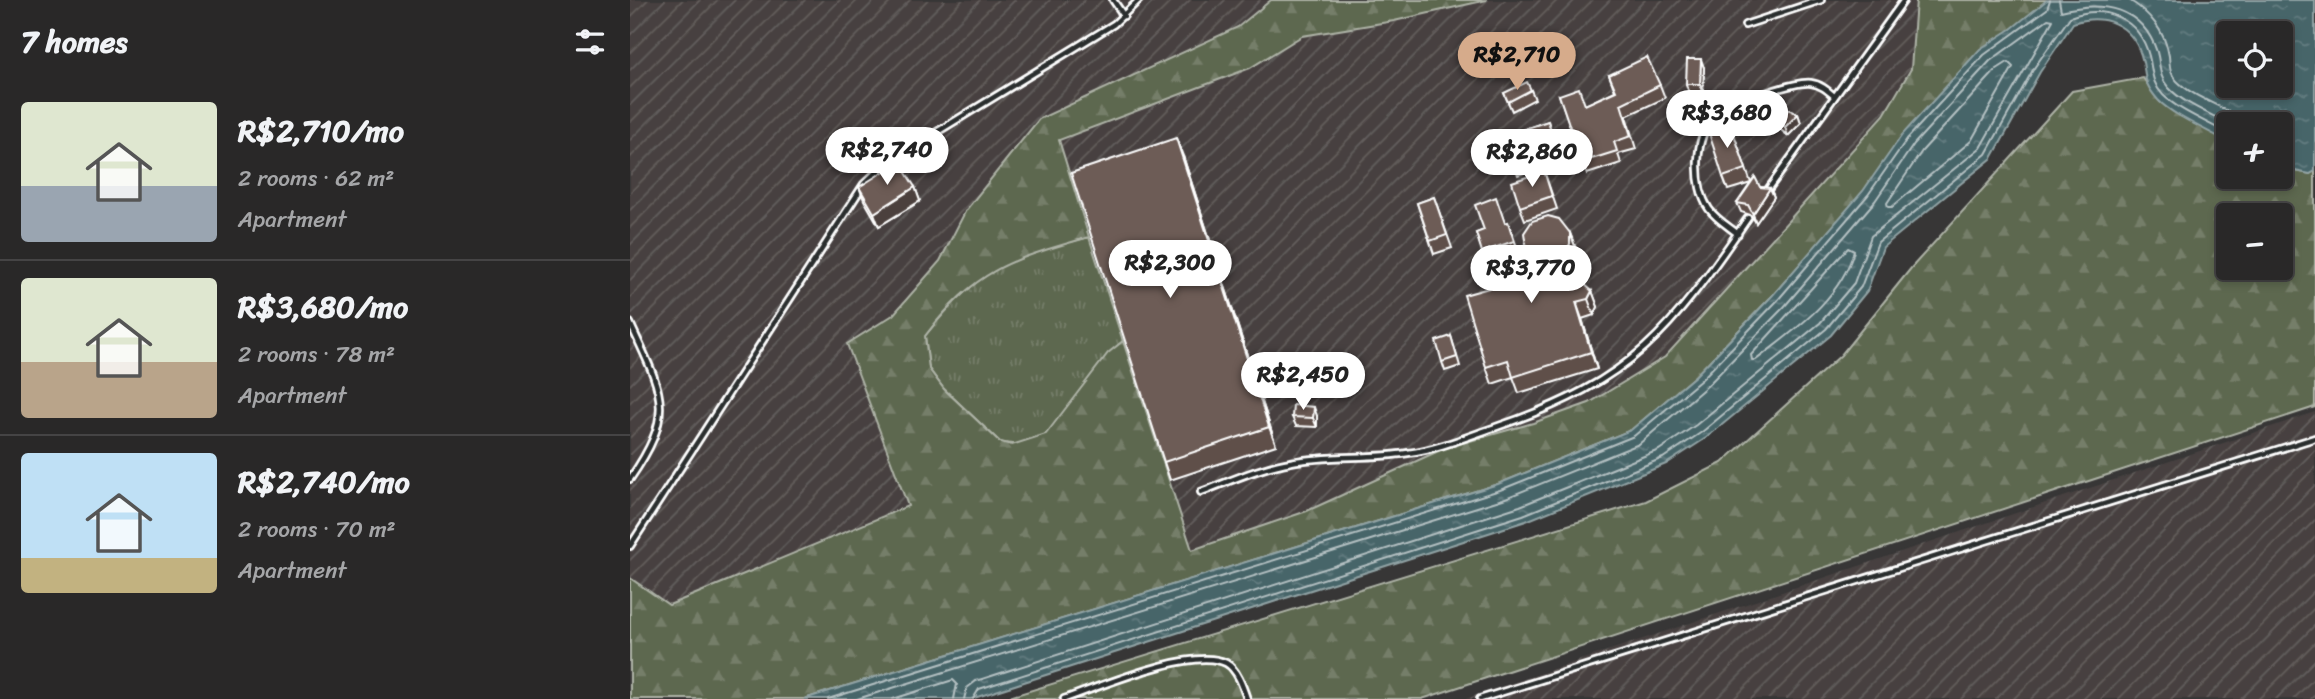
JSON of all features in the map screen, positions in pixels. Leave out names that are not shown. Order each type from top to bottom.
[{"type":"lane","points":[[1113,0],[1124,16]]},
{"type":"lane","points":[[630,546],[864,184],[886,163],[1124,16],[1139,0]]},
{"type":"lane","points":[[1745,25],[1821,0]]},
{"type":"lane","points":[[1766,192],[1904,0]]},
{"type":"lane","points":[[1738,234],[1709,209],[1700,189],[1700,149],[1709,122],[1729,107],[1802,83],[1818,85],[1834,96]]},
{"type":"lane","points":[[1201,492],[1291,462],[1392,455],[1434,448],[1571,398],[1616,372],[1657,339],[1698,291],[1748,218]]},
{"type":"lane","points":[[630,323],[656,382],[661,408],[655,439],[630,479]]},
{"type":"lane","points":[[1480,699],[2315,438]]},
{"type":"lane","points":[[1064,699],[1166,664],[1206,658],[1227,663],[1242,683],[1247,699]]},
{"type":"shaded area","points":[[630,0],[1271,0],[1238,27],[1039,120],[966,210],[940,261],[893,315],[847,344],[908,506],[669,605],[630,578]]},
{"type":"shaded area","points":[[1487,0],[1916,0],[1911,69],[1884,115],[1665,357],[1589,403],[1307,511],[1192,550],[1059,140],[1250,68],[1302,36],[1394,21]]},
{"type":"shaded area","points":[[2315,412],[2315,699],[1465,699]]},
{"type":"green space","points":[[1271,0],[1487,0],[1394,21],[1302,36],[1250,68],[1059,140],[1089,237],[1037,253],[997,270],[961,295],[925,336],[929,369],[944,389],[1000,442],[1012,445],[1046,434],[1108,353],[1123,341],[1192,550],[1307,511],[1445,448],[1533,423],[1589,403],[1665,357],[1884,115],[1911,69],[1916,0],[2047,0],[1929,119],[1772,296],[1696,375],[1631,430],[1498,484],[804,699],[630,699],[630,578],[669,605],[908,506],[847,344],[893,315],[940,261],[966,210],[1039,119],[1238,27]]},
{"type":"green space","points":[[2143,78],[2160,102],[2216,135],[2216,189],[2293,189],[2293,171],[2310,174],[2315,171],[2315,407],[1422,699],[1003,699],[1646,501],[1722,463],[1841,355],[1912,267],[2072,91]]},
{"type":"green space","points":[[1089,237],[1123,341],[1101,363],[1066,412],[1047,433],[1037,440],[1025,443],[1000,442],[944,389],[929,369],[925,336],[963,294],[997,267],[1029,253]]},
{"type":"water","points":[[2047,0],[2315,0],[2315,171],[2310,174],[2293,171],[2293,112],[2216,112],[2216,136],[2181,117],[2158,100],[2147,82],[2136,44],[2123,29],[2095,19],[2073,23],[2040,72],[1992,158],[1883,247],[1867,291],[1831,335],[1706,438],[1666,464],[1526,521],[971,699],[804,699],[1498,484],[1631,430],[1696,375],[1772,296],[1863,191],[1902,135],[1980,49],[2011,29]]},
{"type":"building","points":[[1647,57],[1660,85],[1621,104],[1631,136],[1614,142],[1617,151],[1582,162],[1559,95],[1579,88],[1585,105],[1616,91],[1609,75]]},
{"type":"building","points":[[1687,59],[1701,59],[1700,84],[1686,84]]},
{"type":"building","points":[[1527,82],[1531,90],[1508,102],[1504,93]]},
{"type":"building","points":[[1773,101],[1798,114],[1785,127],[1766,111]]},
{"type":"building","points":[[1548,121],[1556,147],[1513,162],[1504,136]]},
{"type":"building","points":[[1730,123],[1746,169],[1723,177],[1708,130]]},
{"type":"building","points":[[1176,138],[1269,427],[1164,462],[1071,173]]},
{"type":"building","points":[[899,162],[915,187],[874,213],[859,187]]},
{"type":"building","points":[[1544,171],[1552,196],[1520,207],[1512,182]]},
{"type":"building","points":[[1755,177],[1760,187],[1770,188],[1753,214],[1748,205],[1737,203]]},
{"type":"building","points":[[1434,197],[1447,235],[1430,241],[1417,203]]},
{"type":"building","points":[[1496,197],[1514,241],[1482,252],[1476,233],[1484,230],[1475,205]]},
{"type":"building","points":[[1548,216],[1559,219],[1570,233],[1570,244],[1562,258],[1572,288],[1583,283],[1592,291],[1588,299],[1576,302],[1591,352],[1513,377],[1508,360],[1486,367],[1464,295],[1496,286],[1489,263],[1527,252],[1524,233],[1532,221]]},
{"type":"building","points":[[1451,336],[1457,357],[1442,362],[1436,341]]},
{"type":"building","points":[[1293,405],[1314,407],[1313,418],[1292,417]]}]
